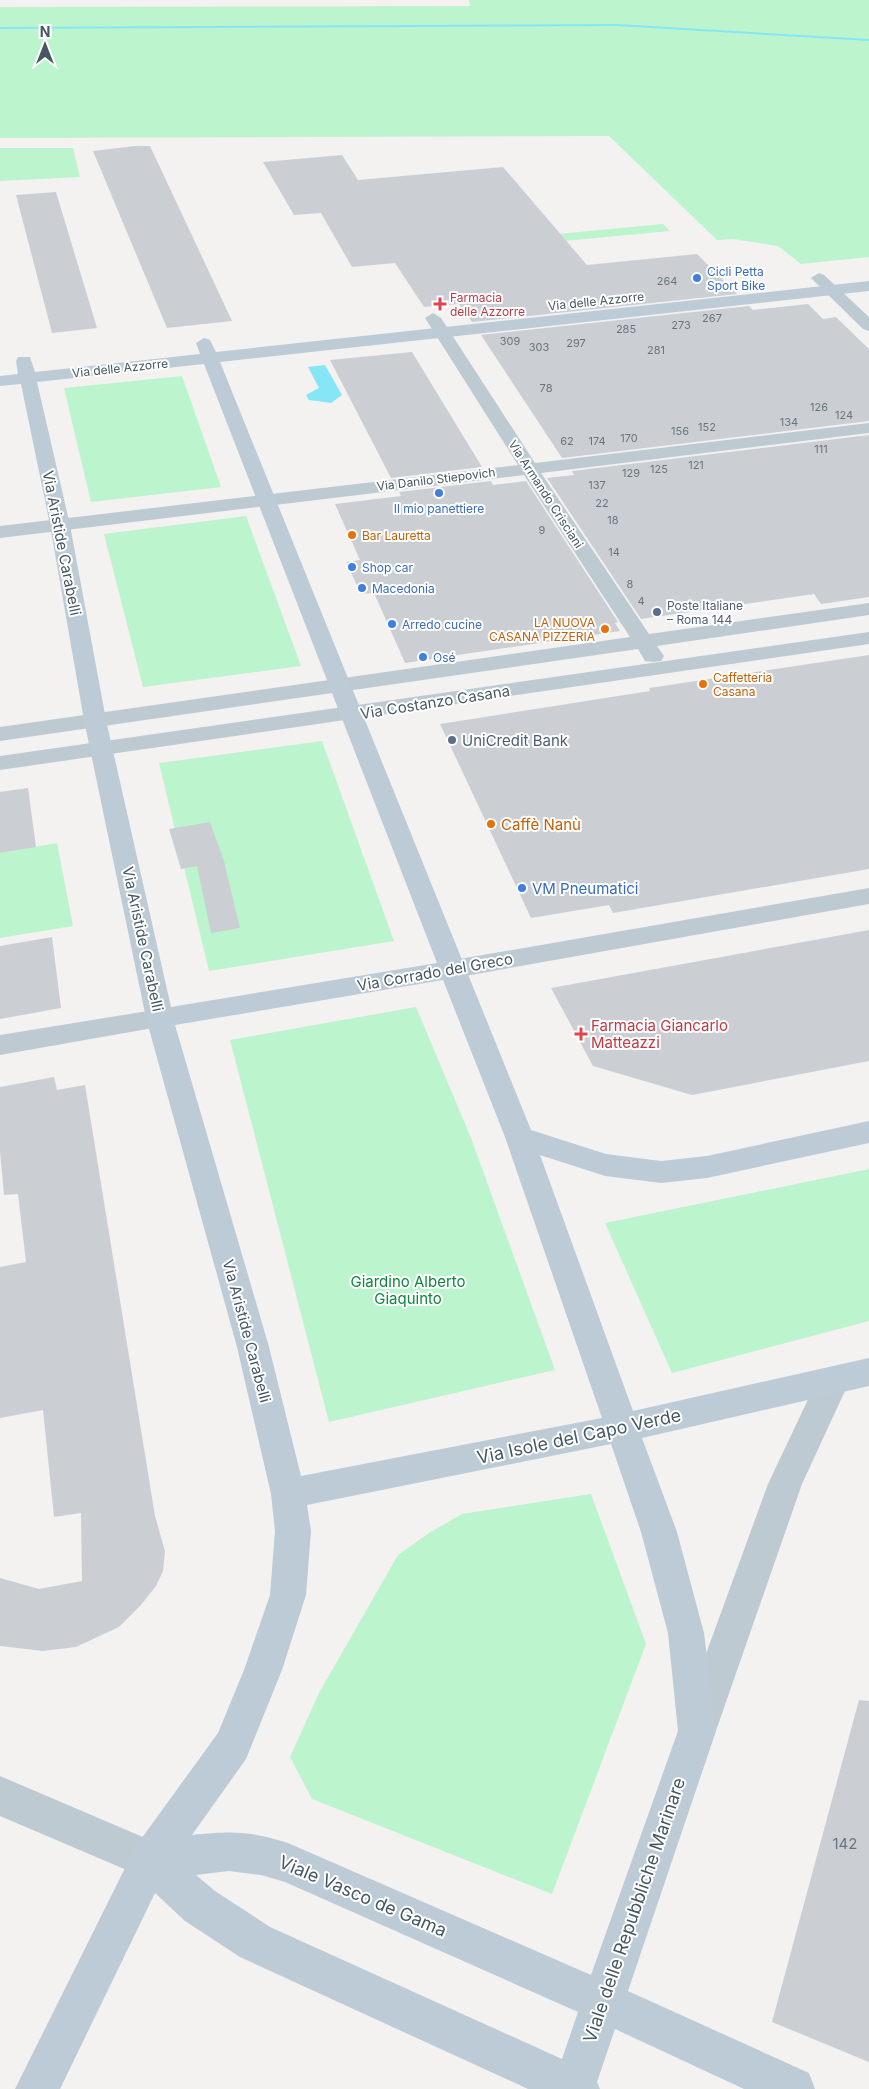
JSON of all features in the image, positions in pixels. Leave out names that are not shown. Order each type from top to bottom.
[{"type":"street","name":"Via delle Azzorre","points":[[0,381],[25,365],[207,350],[438,325],[869,273]]},
{"type":"street","points":[[819,278],[869,326]]},
{"type":"street","name":"Via delle Azzorre","points":[[339,328],[438,325],[869,286]]},
{"type":"street","name":"Via Armando Crisciani","points":[[438,325],[529,468],[661,668]]},
{"type":"street","name":"Via delle Azzorre","points":[[184,345],[207,350],[220,341]]},
{"type":"street","points":[[207,350],[519,1137],[622,1428]]},
{"type":"street","name":"Via Aristide Carabelli","points":[[25,365],[60,525],[95,720],[160,1018],[253,1347],[288,1494]]},
{"type":"street","name":"Via Danilo Stiepovich","points":[[1,532],[869,428]]},
{"type":"street","name":"Via Costanzo Casana","points":[[0,734],[644,642],[866,614]]},
{"type":"street","name":"Via Costanzo Casana","points":[[0,763],[352,714],[869,638]]},
{"type":"street","name":"Via Corrado del Greco","points":[[0,1044],[454,969],[869,896]]},
{"type":"street","points":[[519,1137],[605,1165],[661,1172],[699,1168],[869,1132]]},
{"type":"street","name":"Via Isole del Capo Verde","points":[[288,1494],[622,1428],[869,1372]]},
{"type":"street","name":"Viale delle Repubbliche Marinare","points":[[575,2088],[602,2001],[785,1484],[834,1380]]},
{"type":"street","name":"Viale delle Repubbliche Marinare","points":[[622,1428],[659,1532],[678,1598],[687,1641],[697,1731]]},
{"type":"street","points":[[37,2089],[150,1860],[232,1746],[263,1670],[288,1595],[293,1531],[288,1494]]},
{"type":"street","points":[[0,1796],[150,1860],[200,1906],[255,1942],[575,2088]]},
{"type":"street","name":"Viale Vasco de Gama","points":[[150,1860],[229,1851],[261,1855],[288,1862],[602,2001],[793,2089]]},
{"type":"green space","points":[[469,0],[869,0],[869,257],[801,264],[778,246],[733,239],[717,240],[609,136],[0,138],[0,7],[470,6]]},
{"type":"green space","points":[[0,148],[73,148],[80,177],[0,181]]},
{"type":"green space","points":[[663,224],[670,231],[406,256],[402,249]]},
{"type":"green space","points":[[182,376],[221,487],[91,502],[64,388]]},
{"type":"green space","points":[[246,516],[301,666],[143,687],[104,534]]},
{"type":"green space","points":[[322,741],[394,941],[209,971],[159,763]]},
{"type":"green space","points":[[57,843],[73,926],[0,938],[0,853]]},
{"type":"green space","name":"Giardino Alberto Giaquinto","points":[[416,1007],[471,1138],[555,1370],[329,1422],[230,1040]]},
{"type":"green space","points":[[869,1169],[869,1321],[672,1373],[605,1223]]},
{"type":"green space","points":[[591,1494],[646,1644],[552,1894],[312,1799],[290,1757],[319,1693],[398,1555],[429,1533],[462,1514]]},
{"type":"water","points":[[325,365],[342,395],[331,403],[309,400],[306,395],[319,388],[308,367]]},
{"type":"building","points":[[150,146],[232,321],[167,328],[93,151]]},
{"type":"building","points":[[342,155],[358,180],[503,167],[587,265],[697,254],[737,294],[472,322],[459,304],[424,307],[395,263],[352,267],[321,213],[294,215],[263,162]]},
{"type":"building","points":[[56,192],[97,328],[52,333],[16,195]]},
{"type":"building","points":[[808,304],[823,319],[836,317],[869,349],[869,421],[562,458],[481,335],[749,306],[753,310]]},
{"type":"building","points":[[412,352],[482,467],[391,478],[330,360]]},
{"type":"building","points":[[869,435],[869,597],[821,604],[814,594],[641,619],[547,478],[574,475],[572,471]]},
{"type":"building","points":[[491,481],[493,485],[526,481],[618,622],[615,623],[620,631],[405,663],[374,593],[361,594],[346,562],[360,560],[335,504],[401,496],[399,492]]},
{"type":"building","points":[[869,655],[869,869],[613,913],[609,905],[531,918],[440,724],[650,691],[649,688]]},
{"type":"building","points":[[28,788],[36,847],[0,853],[0,792]]},
{"type":"building","points":[[210,822],[224,861],[240,928],[211,933],[197,866],[181,869],[169,829]]},
{"type":"building","points":[[869,930],[869,1061],[692,1095],[593,1066],[551,988]]},
{"type":"building","points":[[52,937],[61,1008],[0,1019],[0,946]]},
{"type":"building","points":[[54,1077],[57,1090],[85,1085],[155,1516],[165,1551],[163,1571],[156,1586],[140,1606],[119,1627],[76,1647],[43,1651],[0,1646],[0,1578],[39,1589],[82,1581],[81,1513],[54,1517],[43,1410],[0,1418],[0,1267],[26,1262],[18,1194],[4,1195],[0,1151],[0,1087]]},
{"type":"building","points":[[859,1700],[869,1701],[869,2062],[772,2022]]},
{"type":"waterway","points":[[0,28],[617,25],[869,40]]},
{"type":"place","name":"Cicli Petta Sport Bike","points":[[697,278]]},
{"type":"place","name":"Farmacia delle Azzorre","points":[[440,304]]},
{"type":"place","name":"Il mio panettiere","points":[[439,493]]},
{"type":"place","name":"Bar Lauretta","points":[[352,535]]},
{"type":"place","name":"Shop car","points":[[352,567]]},
{"type":"place","name":"Macedonia","points":[[362,588]]},
{"type":"place","name":"Poste Italiane – Roma 144","points":[[657,612]]},
{"type":"place","name":"Arredo cucine","points":[[392,624]]},
{"type":"place","name":"LA NUOVA CASANA PIZZERIA","points":[[605,629]]},
{"type":"place","name":"Osé","points":[[423,657]]},
{"type":"place","name":"Caffetteria Casana","points":[[703,684]]},
{"type":"place","name":"UniCredit Bank","points":[[452,740]]},
{"type":"place","name":"Caffè Nanù","points":[[491,824]]},
{"type":"place","name":"VM Pneumatici","points":[[522,888]]},
{"type":"place","name":"Farmacia Giancarlo Matteazzi","points":[[581,1034]]}]
